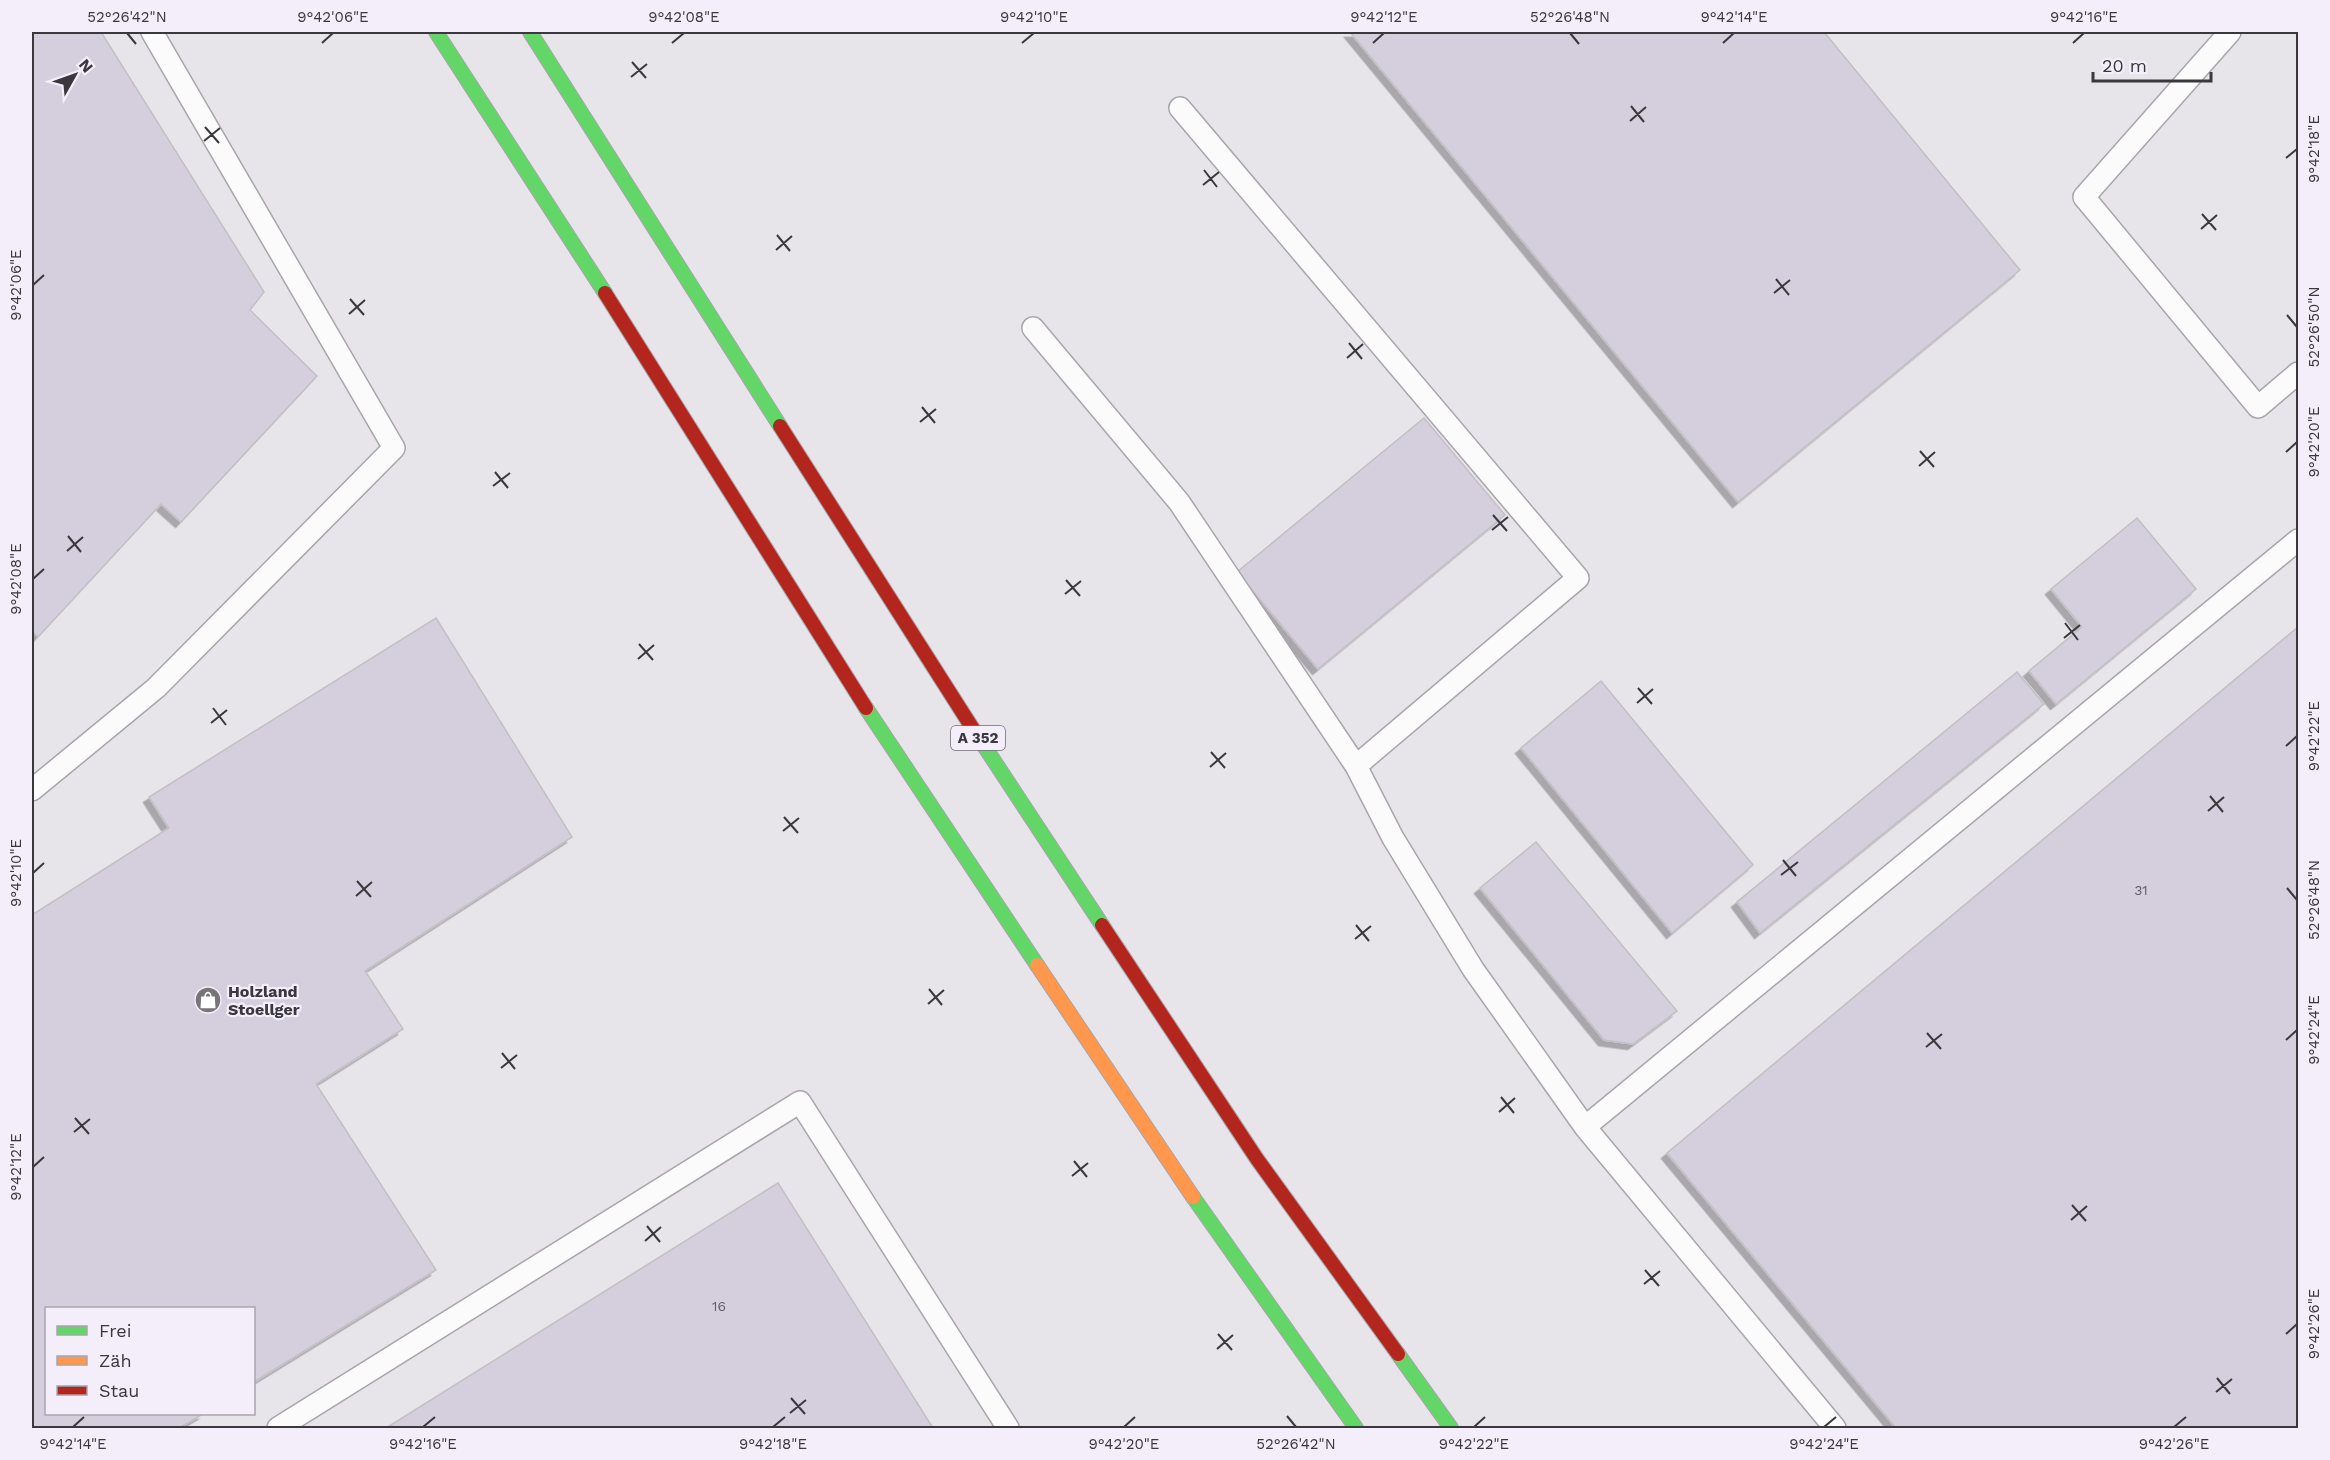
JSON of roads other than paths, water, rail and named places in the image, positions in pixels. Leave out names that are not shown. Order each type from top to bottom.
[{"type":"highway","points":[[436,32],[549,205],[881,732],[1189,1192],[1356,1428]]},
{"type":"highway","name":"A 352","points":[[530,32],[946,689],[1257,1159],[1451,1428]]},
{"type":"lane","points":[[32,790],[156,688],[394,448],[152,32]]},
{"type":"lane","points":[[2230,32],[2084,197],[2258,407],[2298,373]]},
{"type":"lane","points":[[1180,108],[1578,578],[1356,766]]},
{"type":"lane","points":[[1033,328],[1179,502],[1356,766],[1394,838],[1473,969],[1585,1127],[1835,1428]]},
{"type":"lane","points":[[1585,1127],[2298,540]]},
{"type":"lane","points":[[278,1428],[800,1102],[1008,1428]]},
{"type":"place","name":"Holzland Stoellger","points":[[208,1000]]}]
